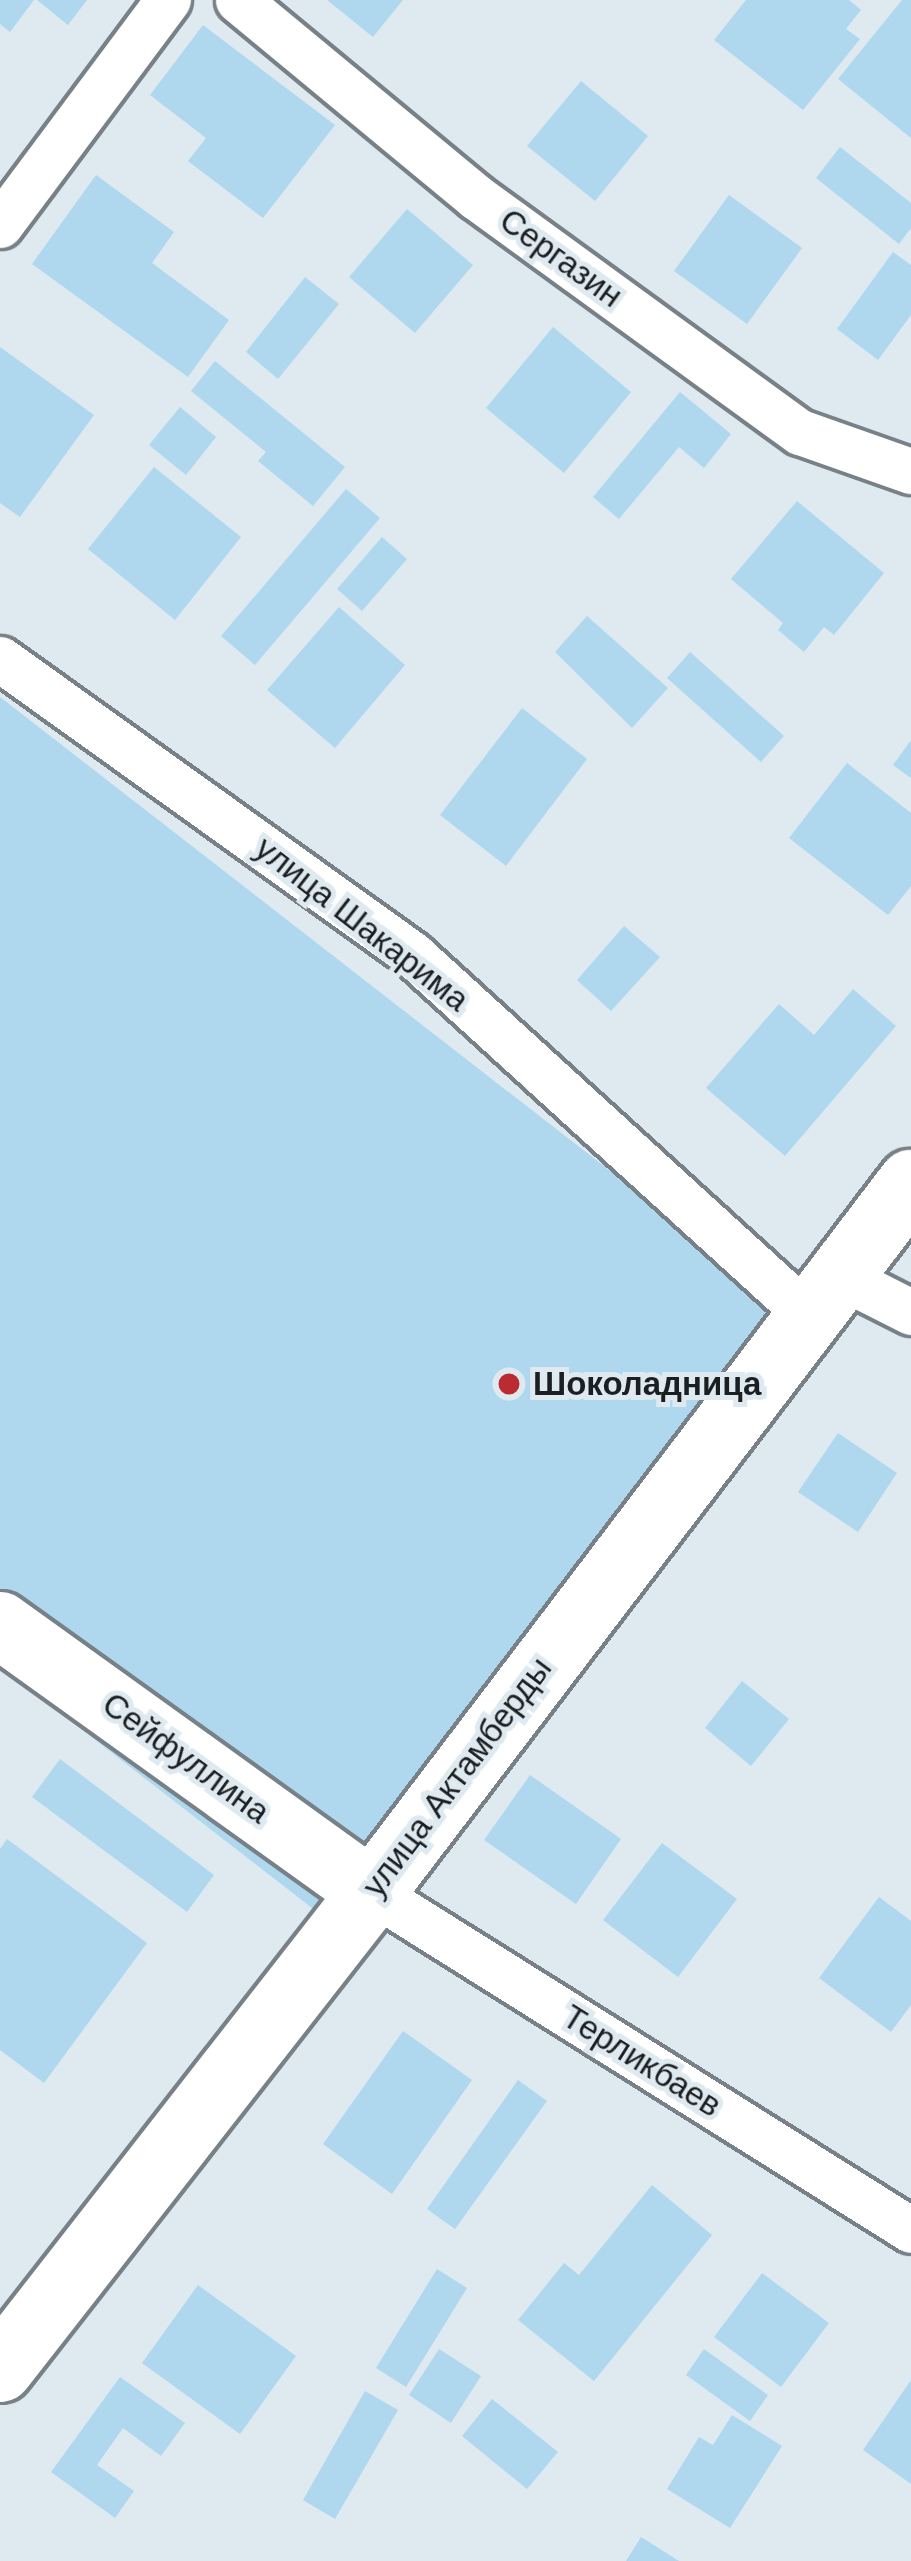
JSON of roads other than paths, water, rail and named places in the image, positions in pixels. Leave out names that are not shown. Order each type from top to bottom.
[{"type":"main road","name":"улица Актамберды","points":[[0,2369],[372,1892],[911,1183]]},
{"type":"main road","name":"Сейфуллина","points":[[0,1625],[372,1892]]},
{"type":"street","points":[[0,225],[168,0]]},
{"type":"street","name":"Сергазин","points":[[238,0],[476,197],[800,432],[911,471]]},
{"type":"street","name":"улица Шакарима","points":[[0,659],[412,954],[822,1295],[911,1312]]},
{"type":"street","name":"Терликбаев","points":[[372,1892],[911,2230]]},
{"type":"place","name":"Шоколадница","points":[[509,1384]]}]
